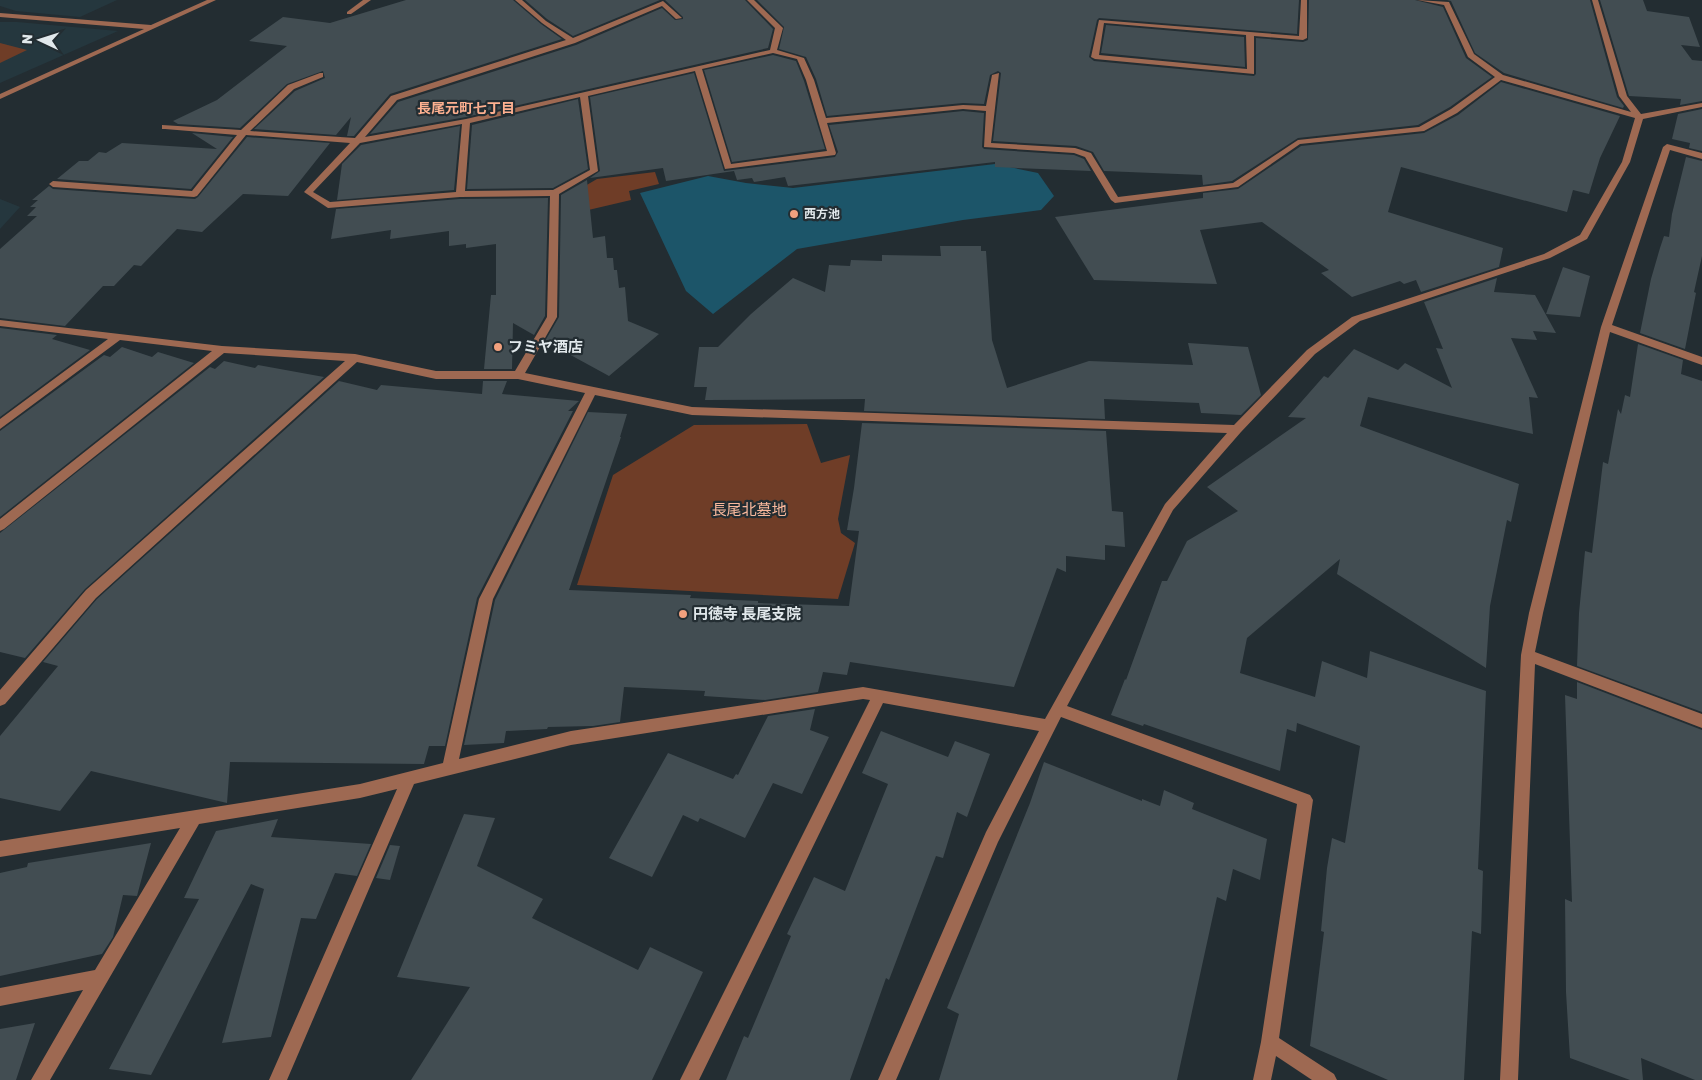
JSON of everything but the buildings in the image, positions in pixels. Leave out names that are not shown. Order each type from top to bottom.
[{"type":"street","points":[[0,97],[213,0]]},
{"type":"street","points":[[349,13],[368,0]]},
{"type":"street","points":[[518,0],[544,22],[572,40]]},
{"type":"street","points":[[750,0],[779,28],[773,51]]},
{"type":"street","points":[[1250,34],[1251,72],[1095,57],[1101,21],[1303,38],[1304,0]]},
{"type":"street","points":[[1420,0],[1447,3],[1471,55],[1500,77],[1639,117],[1702,105]]},
{"type":"street","points":[[1595,0],[1623,96],[1639,117]]},
{"type":"street","points":[[584,95],[594,171],[555,193],[460,194],[328,205],[308,192],[357,141],[394,98],[572,40],[663,3],[678,18]]},
{"type":"street","points":[[0,15],[152,27]]},
{"type":"street","points":[[165,127],[357,141],[466,121],[584,95],[698,68],[773,51],[800,58],[810,80],[832,153],[728,167],[698,68]]},
{"type":"street","points":[[53,184],[194,194],[244,132],[291,87],[320,75]]},
{"type":"street","points":[[996,75],[990,109],[987,145],[1075,151],[1088,155],[1115,200],[1236,185],[1298,142],[1421,129],[1454,111],[1500,77]]},
{"type":"street","points":[[823,121],[963,107],[990,109]]},
{"type":"street","points":[[887,1080],[992,837],[1048,726],[1169,507],[1237,429],[1311,352],[1356,319],[1547,256],[1584,237],[1626,162],[1639,117]]},
{"type":"street","points":[[460,194],[466,121]]},
{"type":"street","points":[[1509,1080],[1528,655],[1536,613],[1606,327],[1667,147],[1702,156]]},
{"type":"street","points":[[518,375],[552,317],[555,193]]},
{"type":"street","points":[[0,323],[222,349],[355,358],[436,375],[518,375],[592,388],[692,411],[1237,429]]},
{"type":"street","points":[[1606,327],[1702,360]]},
{"type":"street","points":[[0,425],[118,337]]},
{"type":"street","points":[[0,526],[222,349]]},
{"type":"street","points":[[0,700],[91,594],[355,358]]},
{"type":"street","points":[[449,769],[486,599],[592,388]]},
{"type":"street","points":[[1528,655],[1702,721]]},
{"type":"street","points":[[0,850],[360,791],[571,738],[863,693],[1048,726]]},
{"type":"street","points":[[689,1080],[879,696]]},
{"type":"street","points":[[1058,709],[1306,800],[1270,1042],[1262,1080]]},
{"type":"street","points":[[278,1080],[409,779]]},
{"type":"street","points":[[40,1080],[194,818]]},
{"type":"street","points":[[0,997],[100,978]]},
{"type":"street","points":[[1270,1042],[1328,1080]]},
{"type":"shaded area","points":[[0,0],[117,0],[80,17],[16,11],[0,6]]},
{"type":"shaded area","points":[[0,22],[17,22],[118,31],[0,83]]},
{"type":"shaded area","points":[[0,199],[20,207],[0,229]]},
{"type":"green space","points":[[0,43],[27,50],[0,63]]},
{"type":"green space","points":[[655,172],[659,184],[629,191],[631,200],[567,215],[573,193],[597,179]]},
{"type":"green space","name":"長尾北墓地","points":[[807,424],[821,463],[850,455],[838,519],[841,533],[855,543],[838,599],[577,585],[613,475],[694,425]]},
{"type":"water","points":[[995,164],[1038,173],[1054,196],[1041,210],[963,220],[797,249],[713,314],[686,291],[640,193],[708,176],[746,183],[793,188]]},
{"type":"place","name":"西方池","points":[[794,214]]},
{"type":"place","name":"フミヤ酒店","points":[[498,347]]},
{"type":"place","name":"円徳寺 長尾支院","points":[[683,614]]},
{"type":"district","name":"長尾元町七丁目","points":[[466,108]]}]
